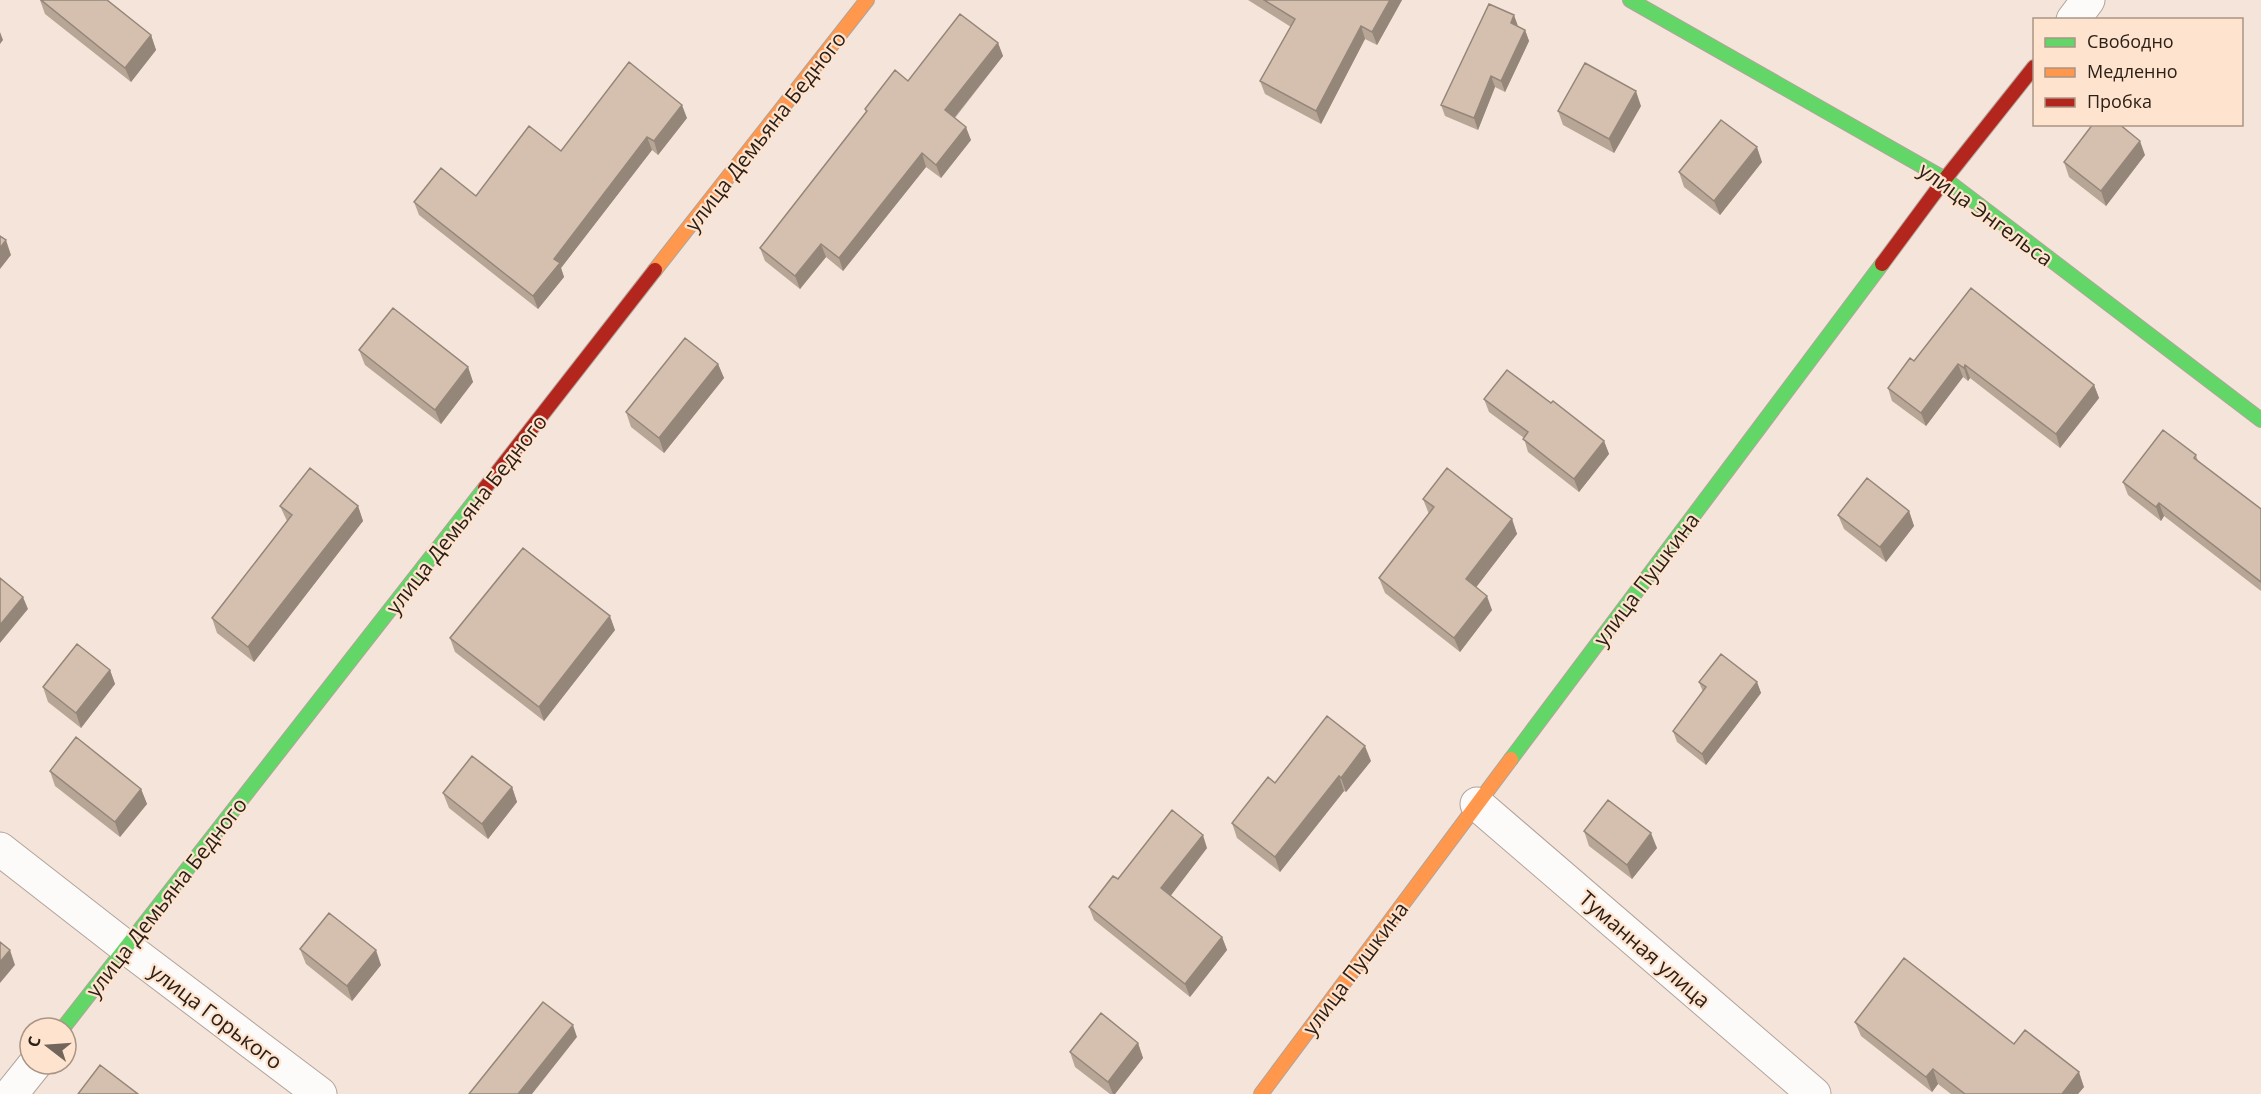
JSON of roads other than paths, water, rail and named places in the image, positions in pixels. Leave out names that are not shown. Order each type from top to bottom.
[{"type":"street","name":"улица Демьяна Бедного","points":[[73,1016],[867,0]]},
{"type":"street","name":"улица Энгельса","points":[[1630,0],[1945,179],[2261,420]]},
{"type":"street","points":[[2074,18],[2088,0]]},
{"type":"street","name":"улица Пушкина","points":[[1261,1094],[1945,179],[2033,68]]},
{"type":"street","name":"Туманная улица","points":[[1477,804],[1814,1094]]},
{"type":"street","name":"улица Горького","points":[[0,849],[320,1094]]},
{"type":"street","points":[[11,1094],[25,1076]]}]
